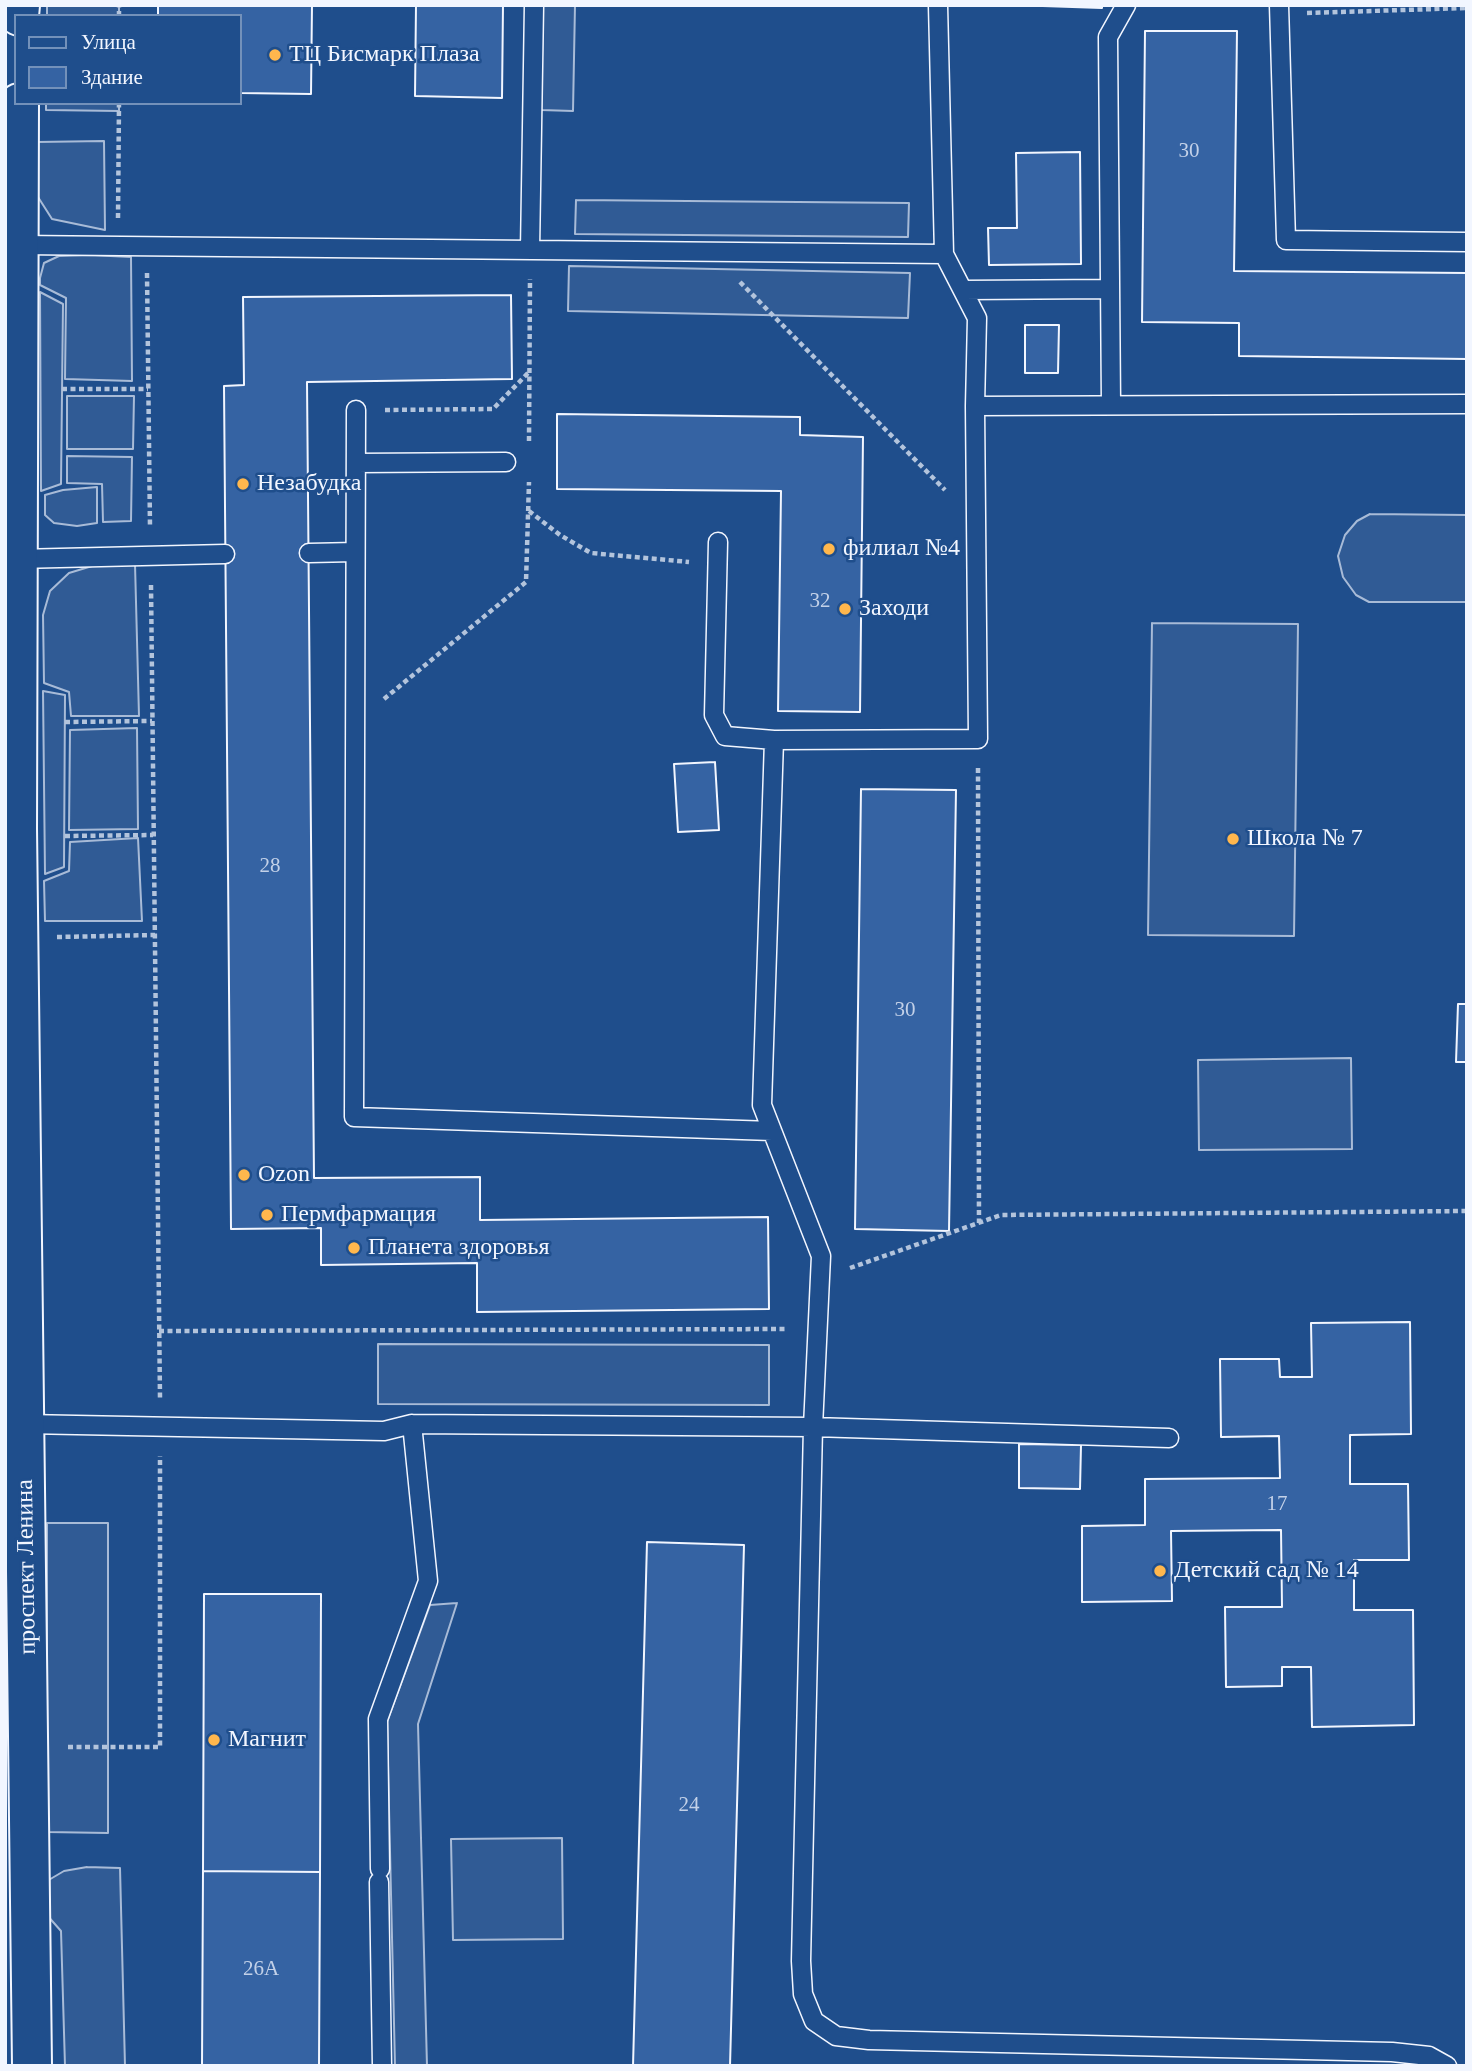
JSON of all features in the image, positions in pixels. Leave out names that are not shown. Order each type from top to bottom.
[{"type":"street","name":"проспект Ленина","points":[[19,105],[17,828],[24,1424],[25,1911],[32,2066]]},
{"type":"lane","points":[[530,250],[534,5]]},
{"type":"lane","points":[[718,542],[714,715],[725,737],[774,740],[978,739],[975,406],[977,318],[944,254],[938,5]]},
{"type":"lane","points":[[1111,405],[1108,37],[1126,5]]},
{"type":"lane","points":[[1280,10],[1286,240],[1467,242]]},
{"type":"lane","points":[[19,245],[944,254]]},
{"type":"lane","points":[[964,289],[1110,289]]},
{"type":"lane","points":[[975,406],[1467,404]]},
{"type":"lane","points":[[356,411],[354,1117],[772,1131]]},
{"type":"lane","points":[[356,463],[506,462]]},
{"type":"lane","points":[[309,553],[355,552]]},
{"type":"lane","points":[[18,559],[225,554]]},
{"type":"lane","points":[[774,740],[762,1105],[821,1256],[813,1427],[801,1961],[803,1994],[814,2021],[836,2036],[869,2040],[1392,2052],[1429,2056],[1447,2066]]},
{"type":"lane","points":[[24,1424],[384,1431],[411,1423],[813,1427],[1169,1438]]},
{"type":"lane","points":[[382,2066],[378,1719],[428,1581],[411,1423]]},
{"type":"path","points":[[1280,10],[1467,8]]},
{"type":"path","points":[[118,247],[119,105]]},
{"type":"path","points":[[56,1747],[160,1747],[160,1427],[147,248]]},
{"type":"path","points":[[529,455],[530,250]]},
{"type":"path","points":[[710,251],[976,520]]},
{"type":"path","points":[[356,411],[493,409],[529,372]]},
{"type":"path","points":[[62,388],[148,389]]},
{"type":"path","points":[[355,722],[526,582],[529,469]]},
{"type":"path","points":[[528,511],[591,553],[718,564]]},
{"type":"path","points":[[65,722],[152,721]]},
{"type":"path","points":[[978,739],[979,1223]]},
{"type":"path","points":[[65,836],[153,835]]},
{"type":"path","points":[[47,937],[155,935]]},
{"type":"path","points":[[820,1279],[1000,1215],[1467,1211]]},
{"type":"path","points":[[159,1331],[817,1329]]},
{"type":"shaded area","points":[[47,5],[119,5],[119,14],[47,14]]},
{"type":"shaded area","points":[[543,5],[575,5],[573,111],[541,110]]},
{"type":"shaded area","points":[[46,105],[119,105],[119,111],[46,110]]},
{"type":"shaded area","points":[[104,141],[105,230],[52,219],[38,197],[37,142]]},
{"type":"shaded area","points":[[576,200],[909,203],[908,237],[575,234]]},
{"type":"shaded area","points":[[59,256],[131,257],[132,381],[65,379],[66,298],[40,285],[40,278],[44,263]]},
{"type":"shaded area","points":[[569,266],[910,273],[908,318],[568,311]]},
{"type":"shaded area","points":[[40,292],[63,304],[61,484],[41,491]]},
{"type":"shaded area","points":[[67,396],[134,396],[133,449],[67,449]]},
{"type":"shaded area","points":[[67,456],[132,457],[131,521],[103,522],[102,484],[67,483]]},
{"type":"shaded area","points":[[97,487],[97,523],[77,526],[54,523],[45,515],[45,495],[63,490]]},
{"type":"shaded area","points":[[1370,514],[1467,515],[1467,602],[1369,602],[1356,595],[1343,577],[1338,556],[1345,535],[1357,521]]},
{"type":"shaded area","points":[[102,563],[135,564],[139,716],[71,716],[69,692],[44,683],[43,615],[50,591],[69,573]]},
{"type":"shaded area","points":[[1152,623],[1298,624],[1294,936],[1148,935]]},
{"type":"shaded area","points":[[43,691],[65,695],[64,867],[45,874]]},
{"type":"shaded area","points":[[137,728],[138,829],[69,830],[70,730]]},
{"type":"shaded area","points":[[138,838],[142,921],[45,921],[44,881],[69,871],[70,842]]},
{"type":"shaded area","points":[[1351,1058],[1352,1149],[1199,1150],[1198,1060]]},
{"type":"shaded area","points":[[378,1344],[769,1345],[769,1405],[378,1404]]},
{"type":"shaded area","points":[[47,1523],[108,1523],[108,1833],[47,1832]]},
{"type":"shaded area","points":[[457,1603],[418,1724],[427,2066],[395,2066],[387,1722],[430,1605]]},
{"type":"shaded area","points":[[562,1838],[563,1939],[453,1940],[451,1839]]},
{"type":"shaded area","points":[[87,1867],[120,1868],[125,2066],[65,2066],[61,1931],[46,1914],[47,1881],[64,1871]]},
{"type":"building","name":"ТЦ Бисмарк Плаза","points":[[158,5],[312,5],[311,94],[242,93],[242,14],[158,14]]},
{"type":"building","points":[[416,5],[503,5],[502,98],[415,96]]},
{"type":"building","points":[[1013,5],[1102,5],[1102,8]]},
{"type":"building","points":[[1145,31],[1237,31],[1234,271],[1467,273],[1467,359],[1239,356],[1239,323],[1142,322]]},
{"type":"building","points":[[1080,152],[1081,264],[989,265],[988,228],[1017,228],[1016,153]]},
{"type":"building","points":[[511,295],[512,379],[307,382],[314,1178],[480,1177],[480,1220],[768,1217],[769,1309],[477,1312],[477,1263],[321,1265],[321,1228],[231,1229],[224,386],[244,385],[243,297]]},
{"type":"building","points":[[1025,325],[1059,325],[1058,373],[1025,373]]},
{"type":"building","points":[[557,414],[800,417],[800,435],[863,437],[860,712],[778,711],[781,491],[557,489]]},
{"type":"building","points":[[715,762],[719,830],[678,832],[674,764]]},
{"type":"building","points":[[861,789],[956,790],[949,1231],[855,1229]]},
{"type":"building","points":[[1458,1004],[1467,1004],[1467,1062],[1456,1062]]},
{"type":"building","points":[[1410,1322],[1411,1434],[1350,1435],[1350,1484],[1408,1484],[1409,1560],[1354,1560],[1354,1610],[1413,1610],[1414,1725],[1312,1727],[1311,1667],[1282,1667],[1282,1686],[1226,1687],[1225,1607],[1282,1607],[1281,1530],[1171,1531],[1172,1601],[1082,1602],[1082,1526],[1145,1525],[1145,1479],[1280,1478],[1279,1436],[1221,1437],[1220,1359],[1279,1359],[1280,1377],[1312,1377],[1311,1323]]},
{"type":"building","points":[[1019,1444],[1081,1445],[1080,1489],[1019,1488]]},
{"type":"building","points":[[647,1542],[744,1545],[730,2066],[633,2066]]},
{"type":"building","points":[[204,1594],[321,1594],[320,1872],[203,1871]]},
{"type":"building","points":[[203,1871],[320,1872],[319,2066],[202,2066]]},
{"type":"place","name":"ТЦ Бисмарк Плаза","points":[[275,55]]},
{"type":"place","name":"Незабудка","points":[[243,484]]},
{"type":"place","name":"филиал №4","points":[[829,549]]},
{"type":"place","name":"Заходи","points":[[845,609]]},
{"type":"place","name":"Школа № 7","points":[[1233,839]]},
{"type":"place","name":"Ozon","points":[[244,1175]]},
{"type":"place","name":"Пермфармация","points":[[267,1215]]},
{"type":"place","name":"Планета здоровья","points":[[354,1248]]},
{"type":"place","name":"Детский сад № 14","points":[[1160,1571]]},
{"type":"place","name":"Магнит","points":[[214,1740]]}]
